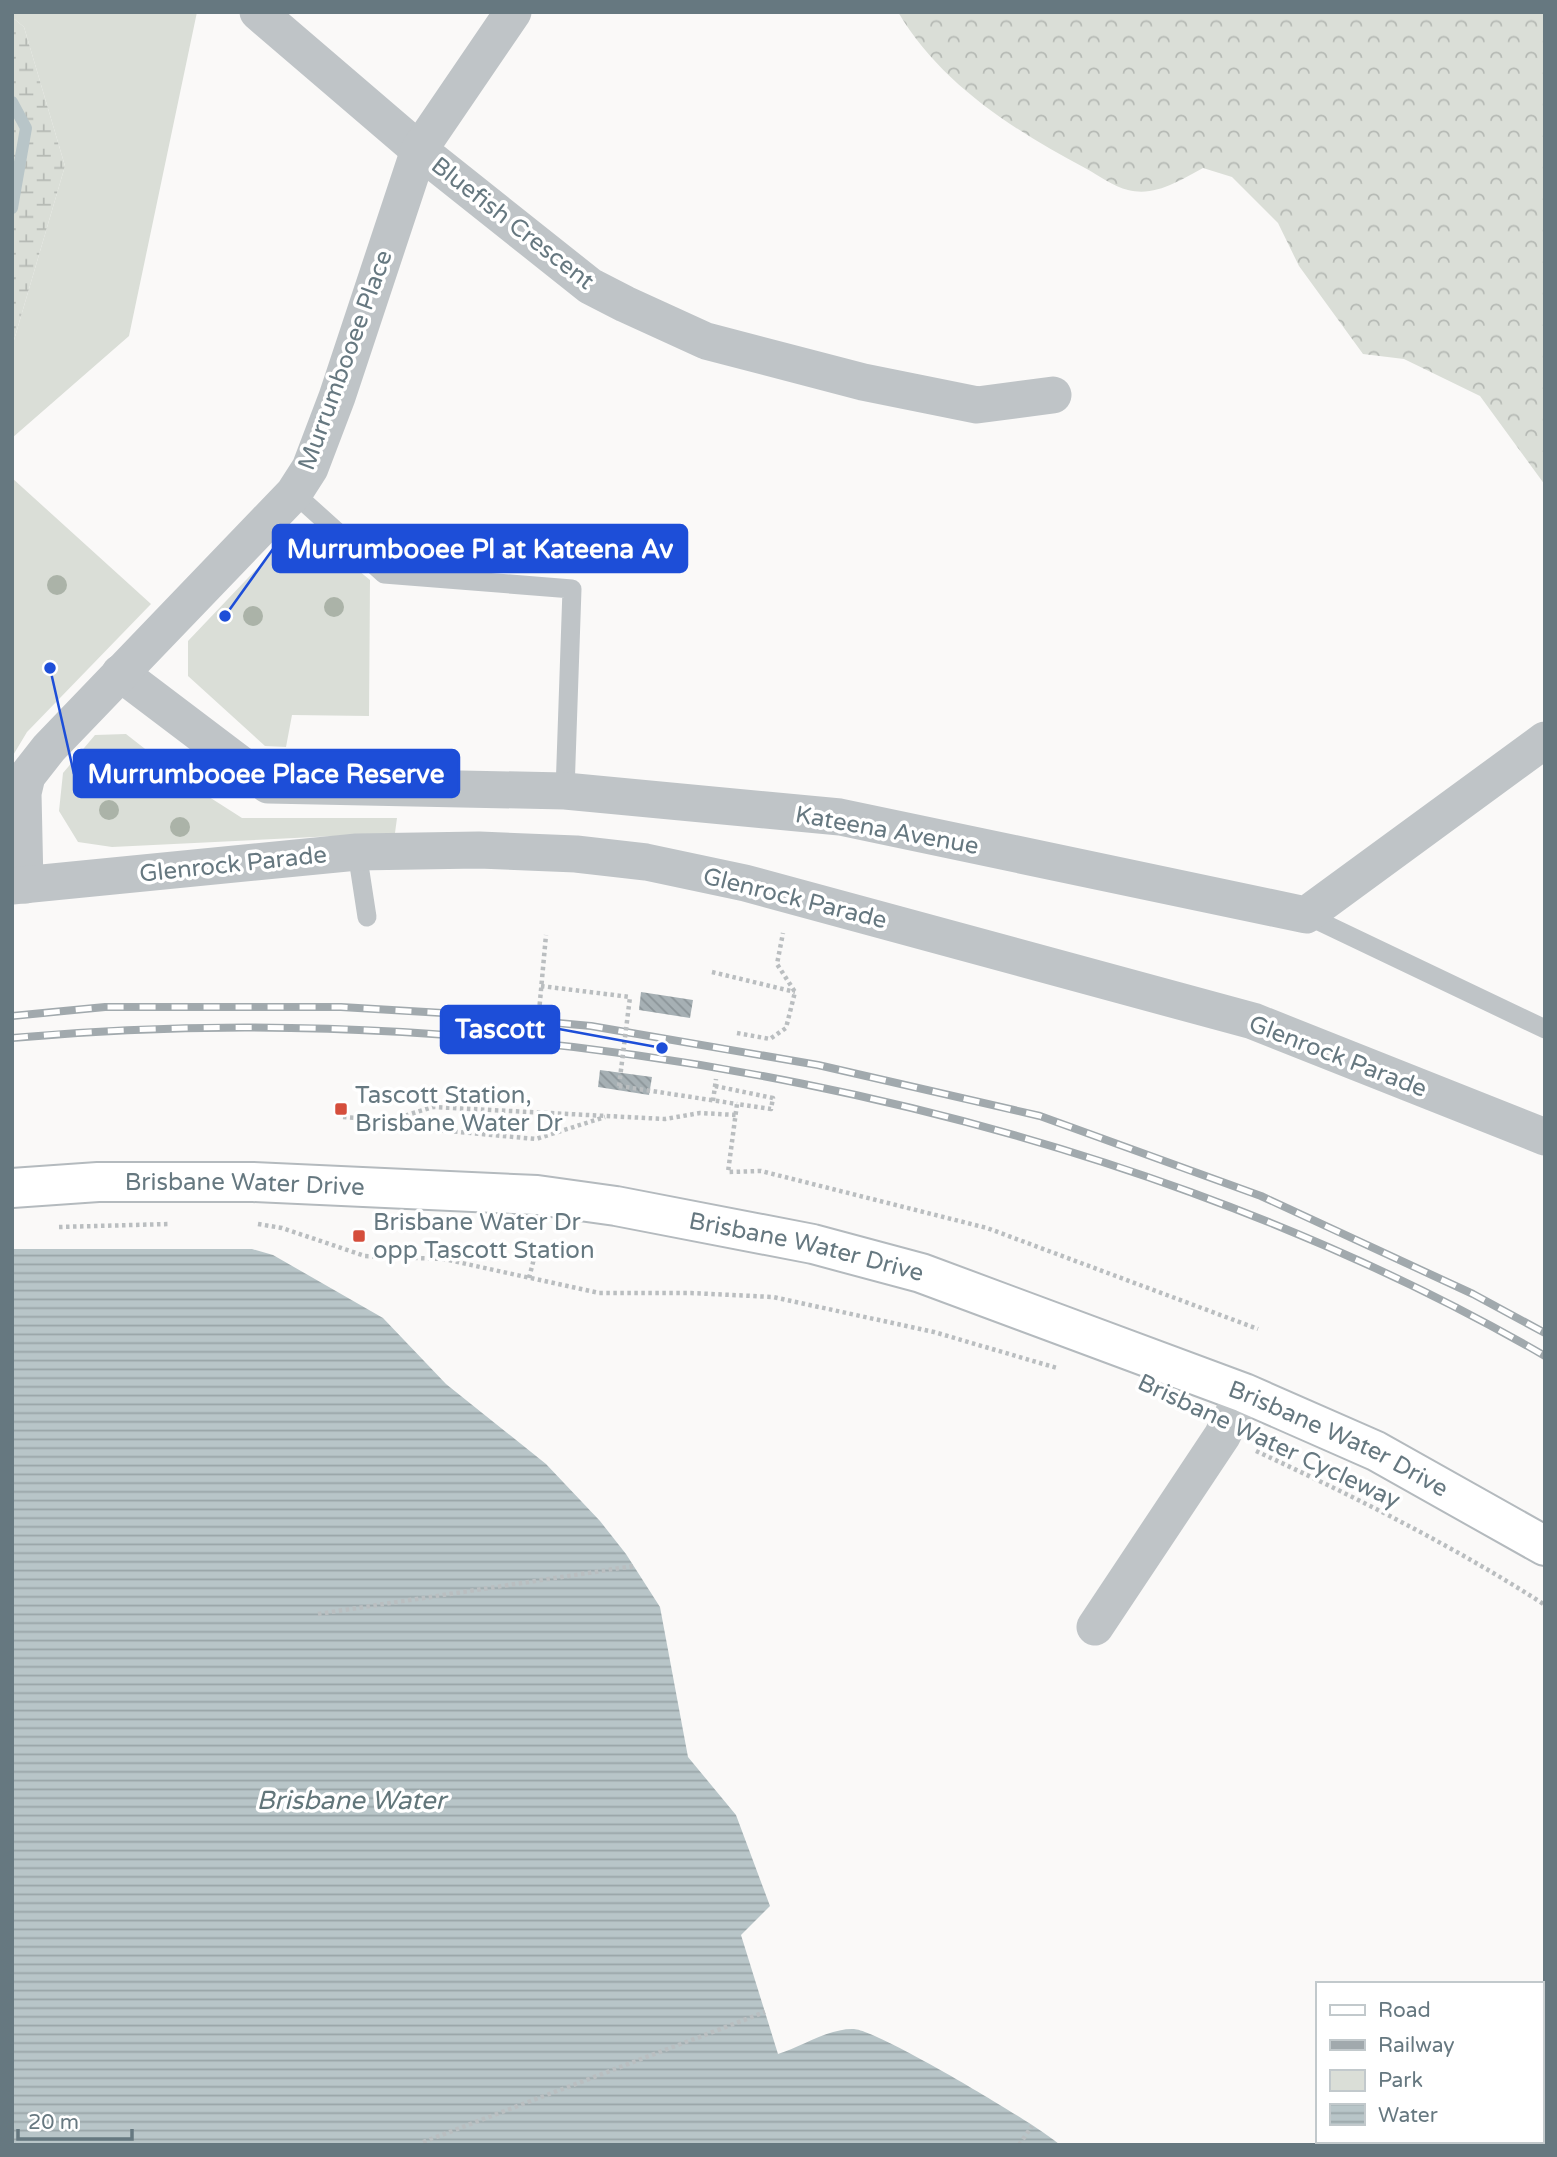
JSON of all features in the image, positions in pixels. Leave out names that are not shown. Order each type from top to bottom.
[{"type":"main road","name":"Brisbane Water Drive","points":[[12,1188],[98,1182],[253,1182],[524,1194],[616,1206],[813,1244],[921,1273],[1244,1393],[1376,1451],[1545,1546]]},
{"type":"street","name":"Bluefish Crescent","points":[[258,12],[419,150],[590,286],[706,341],[863,382],[977,405],[1053,395]]},
{"type":"street","name":"Murrumbooee Place","points":[[19,886],[23,793],[27,776],[49,748],[294,493],[310,468],[337,397],[419,150],[513,12]]},
{"type":"street","name":"Kateena Avenue","points":[[120,673],[268,785],[565,791],[840,817],[1306,915]]},
{"type":"street","points":[[1306,915],[1545,740]]},
{"type":"street","name":"Glenrock Parade","points":[[19,886],[357,852],[479,850],[576,854],[646,862],[792,895],[1253,1021],[1545,1137]]},
{"type":"street","points":[[1095,1628],[1223,1436],[1244,1393]]},
{"type":"lane","points":[[294,493],[384,574],[572,589],[565,791]]},
{"type":"lane","points":[[357,852],[367,917]]},
{"type":"lane","points":[[1306,915],[1545,1029]]},
{"type":"path","points":[[737,1033],[770,1039],[786,1028],[794,992],[777,964],[792,895]]},
{"type":"path","points":[[539,1012],[546,935]]},
{"type":"path","points":[[712,972],[794,992]]},
{"type":"path","points":[[541,986],[630,997],[619,1086],[771,1110],[773,1098],[715,1086]]},
{"type":"path","points":[[713,1101],[716,1079]]},
{"type":"path","points":[[737,1104],[729,1172],[761,1171],[987,1228],[1258,1329]]},
{"type":"path","points":[[343,1117],[391,1120],[433,1107],[665,1119],[700,1113],[736,1115]]},
{"type":"path","points":[[391,1120],[401,1125],[438,1130],[536,1139],[611,1115]]},
{"type":"path","points":[[52,1227],[181,1224]]},
{"type":"path","points":[[247,1224],[282,1227],[365,1256],[444,1259],[599,1293],[691,1293],[773,1297],[934,1332],[1060,1369]]},
{"type":"path","points":[[529,1279],[538,1243]]},
{"type":"path","name":"Brisbane Water Cycleway","points":[[1223,1436],[1309,1474],[1408,1525],[1545,1605]]},
{"type":"path","points":[[318,1614],[634,1566]]},
{"type":"path","points":[[423,2142],[765,2011]]},
{"type":"path","points":[[1019,2145],[1031,2126]]},
{"type":"green space","points":[[12,12],[197,12],[129,336],[12,438],[12,347],[65,166],[24,27],[12,17]]},
{"type":"green space","points":[[898,12],[1545,12],[1545,485],[1480,396],[1404,359],[1363,354],[1299,266],[1278,223],[1232,177],[1203,168],[1177,182],[1148,191],[1138,192],[1112,184],[1031,138],[980,102],[935,61],[915,38]]},
{"type":"green space","points":[[12,17],[24,27],[65,166],[12,347]]},
{"type":"green space","points":[[12,478],[151,604],[27,732],[12,757]]},
{"type":"green space","points":[[307,528],[370,580],[369,716],[292,715],[286,747],[265,746],[188,676],[188,641],[288,536]]},
{"type":"green space","points":[[126,734],[195,788],[242,818],[397,818],[395,833],[112,847],[78,842],[59,811],[63,773],[95,735]]},
{"type":"water","name":"Brisbane Water","points":[[12,1249],[252,1249],[273,1255],[383,1318],[446,1384],[546,1464],[600,1521],[626,1554],[660,1607],[688,1757],[736,1815],[770,1906],[741,1935],[778,2054],[844,2029],[869,2033],[958,2080],[1060,2145],[12,2145]]},
{"type":"building","points":[[641,992],[693,1000],[690,1018],[639,1010]]},
{"type":"building","points":[[600,1070],[652,1077],[649,1095],[598,1087]]},
{"type":"waterway","points":[[12,102],[26,128],[12,208]]},
{"type":"railway","points":[[12,1016],[105,1007],[341,1007],[460,1014],[591,1026],[818,1065],[1040,1116],[1261,1196],[1473,1294],[1545,1333]]},
{"type":"railway","points":[[12,1038],[205,1028],[403,1032],[603,1051],[802,1084],[999,1131],[1190,1192],[1373,1267],[1545,1356]]},
{"type":"place","name":"Murrumbooee Pl at Kateena Av","points":[[225,616]]},
{"type":"place","name":"Murrumbooee Place Reserve","points":[[50,668]]},
{"type":"place","name":"Tascott","points":[[662,1048]]},
{"type":"place","name":"Tascott Station, Brisbane Water Dr","points":[[341,1109]]},
{"type":"place","name":"Brisbane Water Dr opp Tascott Station","points":[[359,1236]]}]
